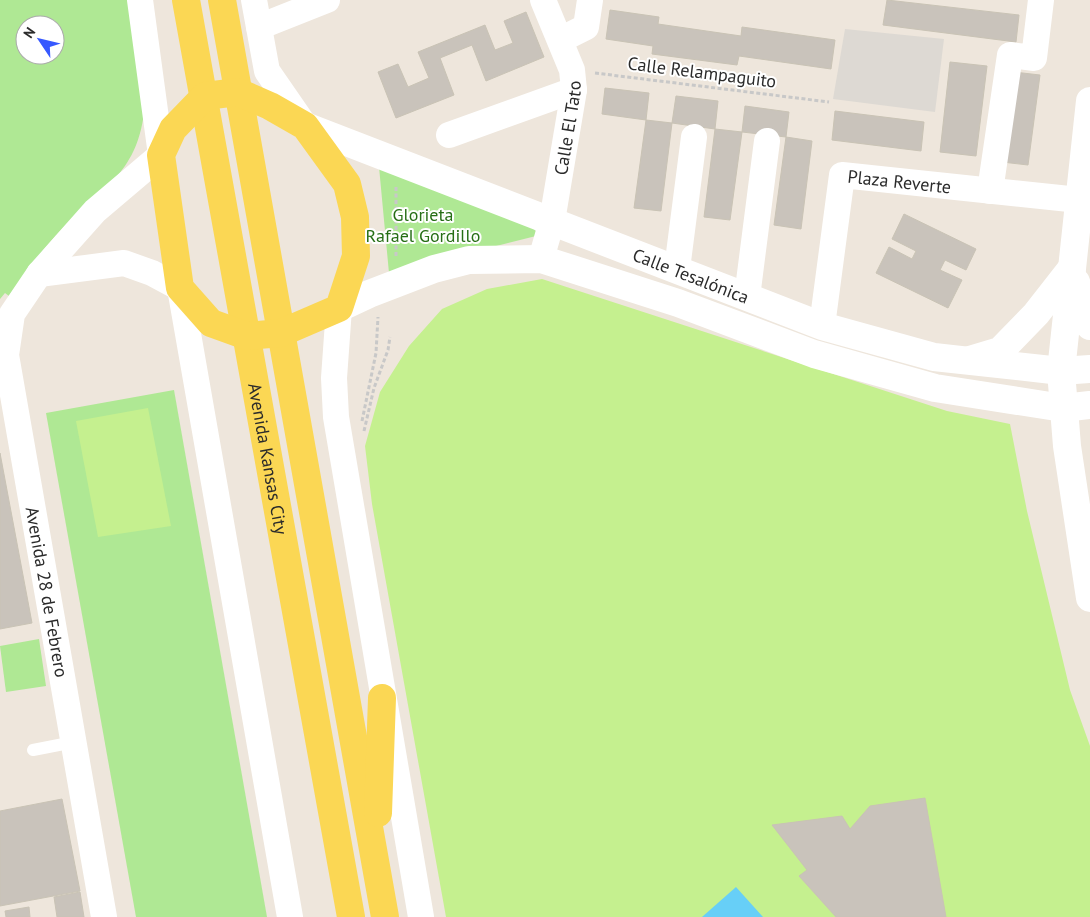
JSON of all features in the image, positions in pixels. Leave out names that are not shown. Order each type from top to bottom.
[{"type":"main road","name":"Avenida Kansas City","points":[[186,0],[351,917]]},
{"type":"main road","name":"Avenida Kansas City","points":[[222,0],[385,917]]},
{"type":"main road","points":[[238,92],[270,106],[305,126],[347,184],[355,217],[356,256],[339,308],[281,333],[247,336],[211,323],[180,288],[161,155],[173,129],[204,96],[238,92]]},
{"type":"main road","points":[[376,865],[382,698]]},
{"type":"street","points":[[140,0],[161,155]]},
{"type":"street","points":[[254,0],[267,71],[305,126]]},
{"type":"street","points":[[259,27],[327,0]]},
{"type":"street","name":"Calle El Tato","points":[[541,259],[552,221],[573,80],[544,0]]},
{"type":"street","points":[[560,40],[586,27],[590,0]]},
{"type":"street","points":[[990,191],[1010,55],[1034,58],[1040,0]]},
{"type":"street","points":[[449,135],[573,80]]},
{"type":"street","points":[[1090,101],[1061,371],[1063,408],[1077,521],[1090,598]]},
{"type":"street","name":"Calle Tesalónica","points":[[305,126],[822,326],[934,357],[1061,371],[1090,369]]},
{"type":"street","points":[[677,270],[694,137]]},
{"type":"street","points":[[747,297],[767,141]]},
{"type":"street","name":"Avenida 28 de Febrero","points":[[104,917],[6,356],[12,314],[39,274],[95,211],[161,155]]},
{"type":"street","name":"Plaza Reverte","points":[[822,326],[842,175],[1079,200]]},
{"type":"street","name":"Calle Tesalónica","points":[[339,308],[369,294],[434,269],[470,260],[541,259],[678,302],[814,354],[935,388],[1063,408],[1090,405]]},
{"type":"street","points":[[39,274],[124,264],[152,273],[180,288],[290,917]]},
{"type":"street","points":[[1072,268],[1090,326]]},
{"type":"street","points":[[968,361],[1000,351],[1036,314],[1072,268]]},
{"type":"street","points":[[339,308],[334,378],[336,417],[382,698],[421,917]]},
{"type":"street","points":[[814,354],[822,326]]},
{"type":"lane","points":[[33,750],[74,742]]},
{"type":"path","name":"Calle Relampaguito","points":[[573,80],[829,102]]},
{"type":"path","points":[[396,183],[396,266]]},
{"type":"green space","points":[[0,0],[134,0],[144,113],[140,134],[133,152],[115,179],[62,229],[9,296],[5,293],[0,299]]},
{"type":"green space","name":"Glorieta Rafael Gordillo","points":[[379,167],[524,220],[540,235],[389,273]]},
{"type":"green space","points":[[542,279],[947,411],[1010,424],[1027,511],[1070,690],[1090,746],[1090,917],[446,917],[372,504],[365,446],[380,392],[409,346],[442,309],[487,289]]},
{"type":"green space","points":[[174,390],[267,917],[136,917],[46,413]]},
{"type":"green space","points":[[148,408],[171,526],[98,537],[76,421]]},
{"type":"green space","points":[[39,639],[46,686],[6,692],[0,646]]},
{"type":"shaded area","points":[[845,29],[944,39],[935,112],[833,99]]},
{"type":"water","points":[[736,887],[763,917],[702,917]]},
{"type":"building","points":[[887,0],[1019,15],[1016,42],[883,25]]},
{"type":"building","points":[[610,10],[659,17],[658,24],[741,36],[742,27],[835,40],[831,69],[739,56],[737,65],[652,54],[653,46],[606,39]]},
{"type":"building","points":[[526,12],[544,57],[486,81],[472,45],[440,58],[454,95],[396,118],[378,72],[398,64],[408,87],[429,78],[418,52],[485,25],[495,50],[513,43],[504,21]]},
{"type":"building","points":[[950,62],[987,66],[976,156],[940,152]]},
{"type":"building","points":[[1014,72],[1040,75],[1028,165],[1002,162]]},
{"type":"building","points":[[605,88],[649,93],[646,120],[602,114]]},
{"type":"building","points":[[676,96],[718,101],[715,129],[672,123]]},
{"type":"building","points":[[745,106],[789,112],[786,137],[742,132]]},
{"type":"building","points":[[835,111],[924,122],[921,151],[832,140]]},
{"type":"building","points":[[646,120],[672,123],[661,211],[634,208]]},
{"type":"building","points":[[715,129],[742,132],[730,220],[704,217]]},
{"type":"building","points":[[786,137],[812,141],[801,229],[774,225]]},
{"type":"building","points":[[904,214],[976,249],[966,270],[945,260],[940,270],[962,280],[948,308],[876,273],[889,247],[912,259],[916,251],[892,239]]},
{"type":"building","points":[[0,453],[32,623],[0,629]]},
{"type":"building","points":[[925,798],[946,917],[836,917],[799,876],[807,870],[772,825],[842,816],[850,829],[870,806]]},
{"type":"building","points":[[62,799],[80,891],[0,906],[0,811]]},
{"type":"building","points":[[80,892],[84,917],[57,917],[54,897]]},
{"type":"building","points":[[29,907],[30,917],[6,917],[5,911]]}]
